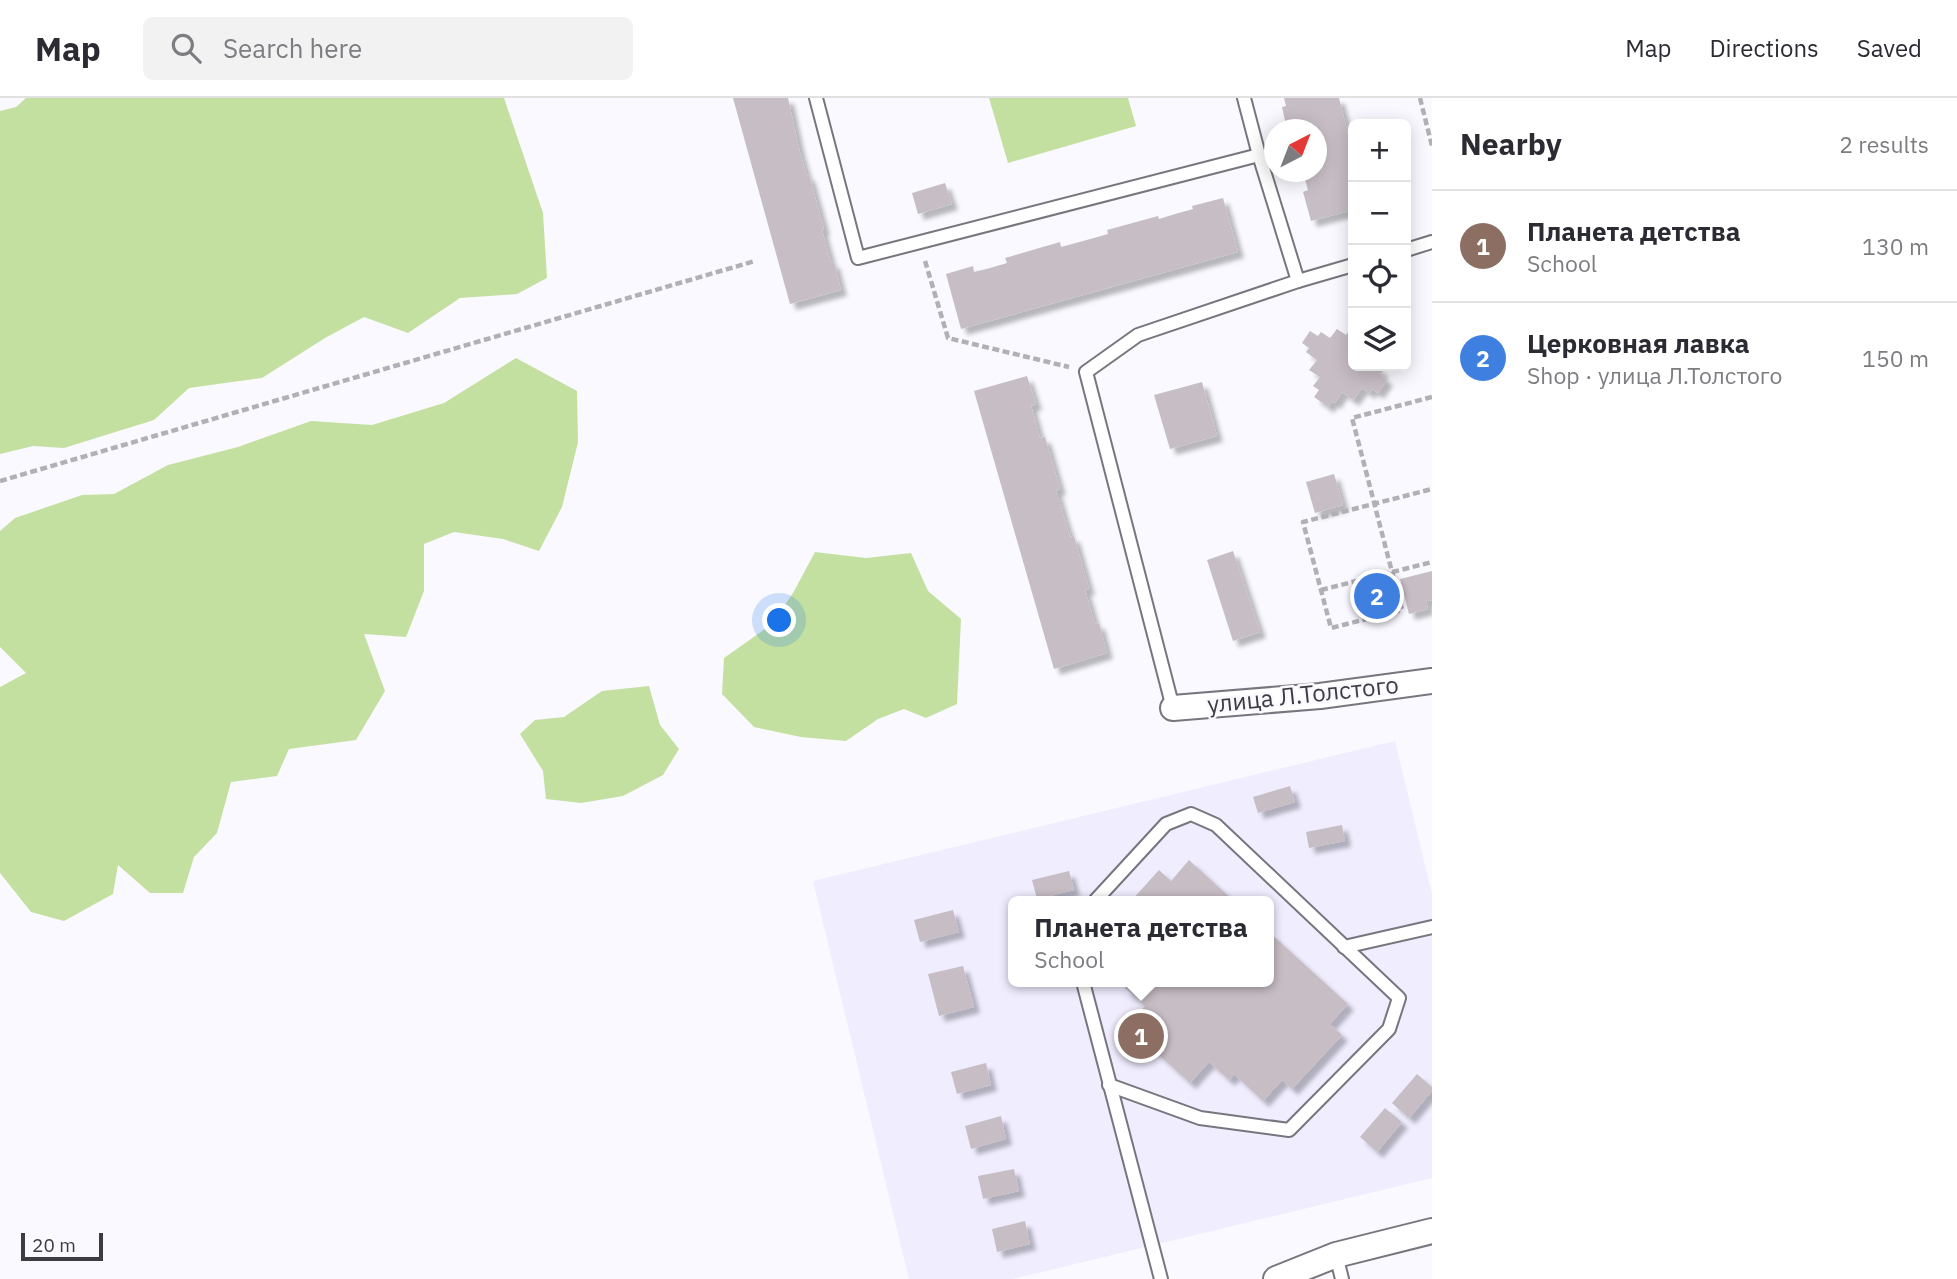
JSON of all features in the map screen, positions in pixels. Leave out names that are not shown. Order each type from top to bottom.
[{"type":"street","name":"улица Л.Толстого","points":[[1173,708],[1320,696],[1432,681]]},
{"type":"street","points":[[1276,1279],[1336,1255],[1432,1231]]},
{"type":"lane","points":[[816,98],[858,258],[1259,155]]},
{"type":"lane","points":[[1244,98],[1298,281]]},
{"type":"lane","points":[[1411,248],[1432,242]]},
{"type":"lane","points":[[1173,708],[1086,372],[1138,335],[1348,266]]},
{"type":"lane","points":[[1100,896],[1166,824],[1191,814],[1216,825],[1399,998],[1389,1029],[1289,1130],[1200,1118],[1109,1085]]},
{"type":"lane","points":[[1343,947],[1432,927]]},
{"type":"lane","points":[[1084,987],[1161,1279]]},
{"type":"lane","points":[[1336,1255],[1342,1279]]},
{"type":"path","points":[[1420,98],[1432,146]]},
{"type":"path","points":[[919,243],[948,338],[1086,372]]},
{"type":"path","points":[[0,481],[755,261]]},
{"type":"path","points":[[1432,397],[1352,418],[1374,503],[1402,610],[1331,628],[1303,522],[1374,503],[1432,489]]},
{"type":"path","points":[[1321,590],[1432,562]]},
{"type":"shaded area","points":[[1395,741],[1432,894],[1432,1178],[1013,1279],[909,1279],[813,881]]},
{"type":"green space","points":[[26,98],[504,98],[543,213],[547,278],[517,294],[460,298],[408,333],[364,317],[262,378],[189,388],[154,420],[64,448],[33,446],[0,454],[0,111],[16,107]]},
{"type":"green space","points":[[989,98],[1128,98],[1136,126],[1008,163]]},
{"type":"green space","points":[[516,358],[577,391],[578,442],[562,507],[539,551],[503,539],[454,532],[424,544],[424,591],[406,637],[364,634],[385,691],[356,740],[289,749],[277,776],[231,782],[217,833],[194,857],[183,893],[150,893],[118,865],[113,894],[64,921],[31,912],[0,873],[0,687],[26,673],[0,647],[0,531],[15,518],[82,495],[114,494],[168,465],[238,447],[311,421],[372,425],[444,403]]},
{"type":"green space","points":[[815,552],[866,558],[911,553],[928,591],[961,619],[957,704],[926,718],[904,709],[878,719],[846,741],[801,737],[754,727],[722,694],[724,658],[772,624],[793,593]]},
{"type":"green space","points":[[649,686],[660,725],[679,749],[663,775],[623,796],[581,803],[546,799],[543,771],[520,734],[535,720],[564,717],[602,691]]},
{"type":"building","points":[[733,98],[788,98],[800,153],[807,176],[809,175],[831,263],[834,262],[841,290],[790,304]]},
{"type":"building","points":[[1284,98],[1339,98],[1348,134],[1348,211],[1311,221],[1303,192],[1308,190],[1306,182],[1327,182],[1327,119],[1285,119],[1282,107],[1286,106]]},
{"type":"building","points":[[945,183],[952,204],[918,214],[912,193]]},
{"type":"building","points":[[1223,198],[1238,252],[961,329],[946,274],[973,266],[974,272],[990,268],[1007,263],[1005,258],[1060,242],[1061,247],[1083,241],[1108,234],[1107,230],[1158,216],[1159,219]]},
{"type":"building","points":[[1337,329],[1346,335],[1348,332],[1348,371],[1383,371],[1380,374],[1387,380],[1378,393],[1372,389],[1369,393],[1362,388],[1353,400],[1342,392],[1335,403],[1332,401],[1328,407],[1314,397],[1319,390],[1313,386],[1320,377],[1309,370],[1317,360],[1306,352],[1309,348],[1302,343],[1310,331],[1318,336],[1321,332],[1330,338]]},
{"type":"building","points":[[1027,376],[1036,404],[1031,406],[1040,438],[1045,437],[1060,489],[1056,490],[1070,537],[1074,536],[1089,589],[1085,590],[1095,624],[1099,623],[1107,653],[1054,669],[974,391]]},
{"type":"building","points":[[1202,382],[1217,436],[1170,449],[1154,395]]},
{"type":"building","points":[[1334,474],[1343,505],[1315,513],[1306,482]]},
{"type":"building","points":[[1233,551],[1260,632],[1233,641],[1207,560]]},
{"type":"building","points":[[1432,571],[1432,600],[1426,601],[1428,609],[1409,614],[1400,579]]},
{"type":"building","points":[[1382,575],[1392,607],[1370,614],[1360,582]]},
{"type":"building","points":[[1290,786],[1295,802],[1258,813],[1253,797]]},
{"type":"building","points":[[1342,825],[1345,841],[1309,848],[1306,832]]},
{"type":"building","points":[[1189,860],[1229,896],[1136,896],[1159,870],[1171,881]]},
{"type":"building","points":[[1069,871],[1074,890],[1036,896],[1032,880]]},
{"type":"building","points":[[953,910],[959,932],[920,942],[914,920]]},
{"type":"building","points":[[1274,937],[1348,1004],[1330,1024],[1342,1035],[1292,1089],[1282,1080],[1263,1101],[1234,1074],[1229,1080],[1209,1062],[1190,1083],[1127,1026],[1145,1006],[1125,988],[1274,987]]},
{"type":"building","points":[[963,966],[974,1007],[939,1016],[928,974]]},
{"type":"building","points":[[986,1063],[991,1085],[957,1094],[951,1072]]},
{"type":"building","points":[[1417,1074],[1432,1087],[1432,1091],[1409,1118],[1392,1103]]},
{"type":"building","points":[[1385,1108],[1402,1122],[1377,1152],[1360,1137]]},
{"type":"building","points":[[1001,1116],[1006,1139],[971,1149],[965,1126]]},
{"type":"building","points":[[1014,1169],[1019,1191],[983,1199],[978,1176]]},
{"type":"building","points":[[1025,1221],[1030,1244],[997,1252],[992,1229]]},
{"type":"place","name":"Церковная лавка","points":[[1377,596]]},
{"type":"place","name":"Планета детства","points":[[1141,1036]]}]
